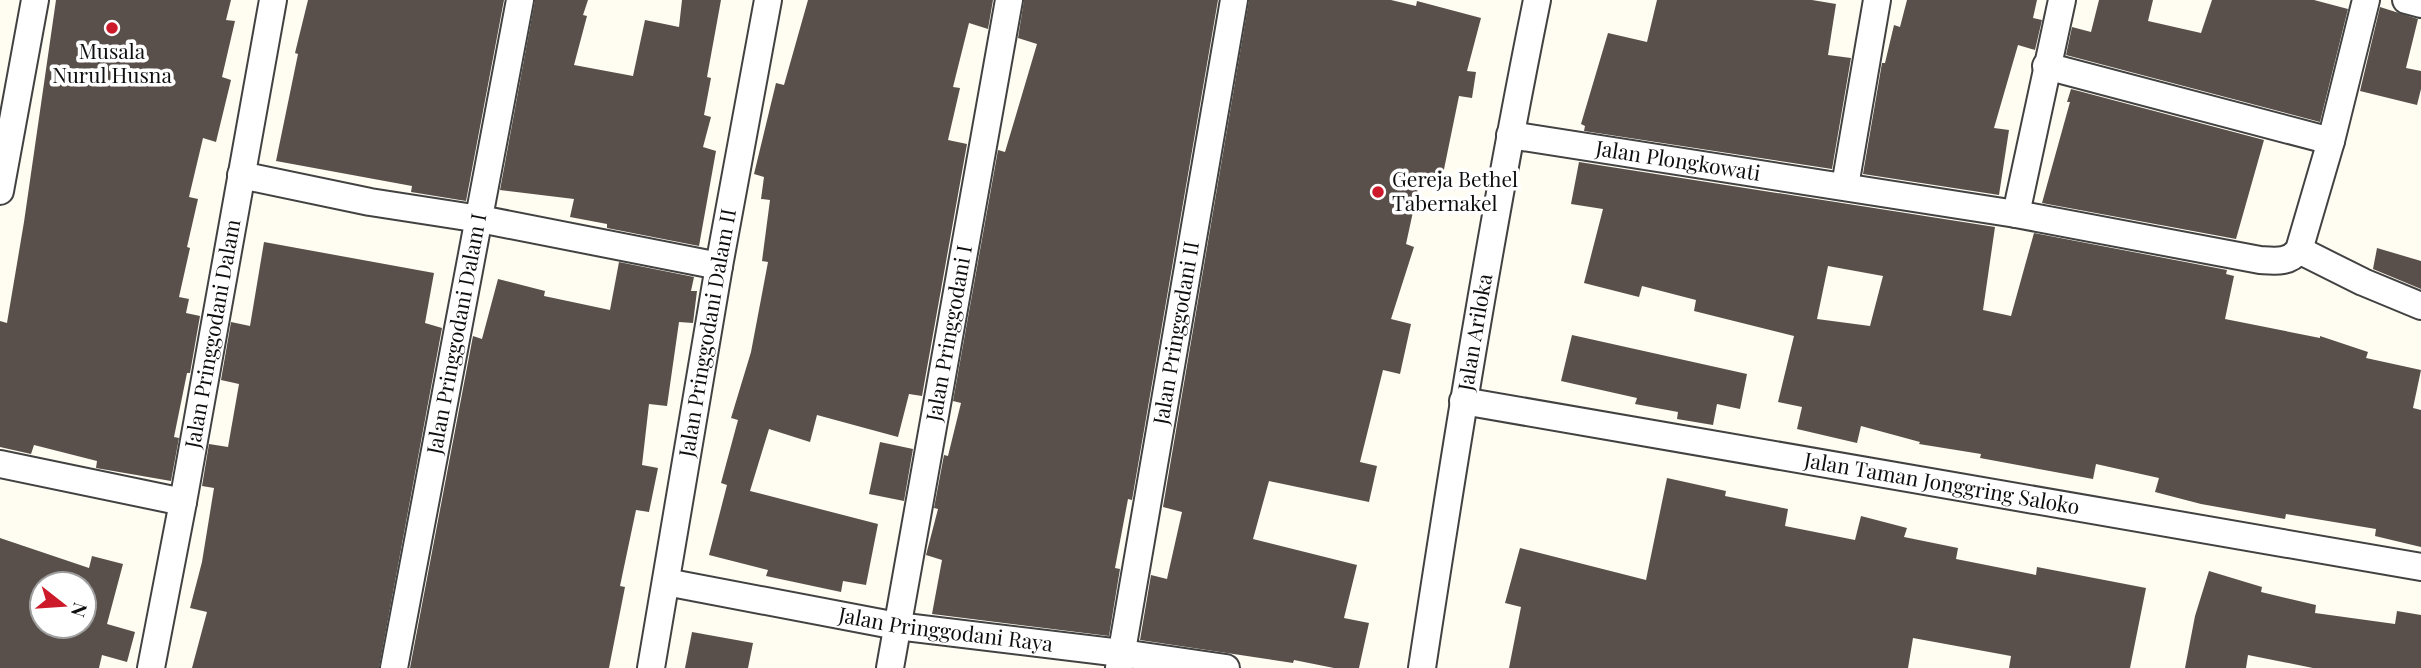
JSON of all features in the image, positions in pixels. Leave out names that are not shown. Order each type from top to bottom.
[{"type":"street","points":[[0,191],[35,0]]},
{"type":"street","name":"Jalan Pringgodani Dalam","points":[[151,668],[274,0]]},
{"type":"street","name":"Jalan Pringgodani Dalam I","points":[[394,668],[520,0]]},
{"type":"street","name":"Jalan Pringgodani Dalam II","points":[[651,668],[719,266],[768,0]]},
{"type":"street","name":"Jalan Pringgodani I","points":[[890,668],[1009,0]]},
{"type":"street","name":"Jalan Pringgodani II","points":[[1120,660],[1234,0]]},
{"type":"street","name":"Jalan Ariloka","points":[[1422,668],[1463,401],[1537,0]]},
{"type":"street","points":[[1845,186],[1877,0]]},
{"type":"street","points":[[2016,214],[2062,0]]},
{"type":"street","points":[[2367,0],[2331,141],[2299,250],[2363,282],[2421,306]]},
{"type":"street","points":[[2406,0],[2421,5]]},
{"type":"street","points":[[2046,65],[2331,141]]},
{"type":"street","name":"Jalan Plongkowati","points":[[1510,135],[2016,214],[2260,260],[2282,261],[2293,257],[2299,250]]},
{"type":"street","points":[[241,175],[370,202],[480,219],[719,266]]},
{"type":"street","name":"Jalan Taman Jonggring Saloko","points":[[1463,401],[2421,567]]},
{"type":"street","points":[[0,464],[183,502]]},
{"type":"street","name":"Jalan Pringgodani Raya","points":[[666,582],[897,626],[1120,660],[1226,668]]},
{"type":"building","points":[[56,0],[231,0],[226,20],[235,21],[222,77],[231,80],[216,142],[203,138],[189,197],[198,199],[179,297],[189,299],[186,313],[200,316],[190,373],[187,373],[174,437],[179,438],[171,481],[96,468],[97,461],[34,445],[31,454],[0,447],[0,321],[7,323]]},
{"type":"building","points":[[308,0],[504,0],[466,201],[411,192],[412,186],[276,161],[298,54],[295,53]]},
{"type":"building","points":[[535,0],[588,0],[583,15],[587,16],[574,65],[633,76],[645,20],[679,27],[682,0],[721,0],[707,77],[711,78],[704,115],[711,117],[703,147],[716,151],[699,246],[607,228],[607,224],[570,217],[574,199],[500,190]]},
{"type":"building","points":[[808,0],[993,0],[988,29],[969,23],[953,87],[960,88],[948,140],[967,144],[922,396],[909,394],[898,437],[817,415],[810,442],[769,429],[750,491],[878,524],[866,585],[843,581],[841,592],[766,576],[768,570],[709,555],[727,485],[721,483],[738,420],[731,418],[751,352],[768,262],[762,261],[770,200],[761,199],[764,177],[754,174],[776,83],[784,85]]},
{"type":"building","points":[[1024,0],[1218,0],[1132,500],[1128,499],[1115,568],[1120,569],[1109,636],[932,614],[942,560],[926,555],[938,509],[934,508],[944,455],[948,456],[961,403],[953,401],[998,150],[1005,152],[1037,44],[1018,38]]},
{"type":"building","points":[[1249,0],[1391,0],[1416,6],[1417,1],[1481,18],[1467,71],[1476,72],[1472,98],[1459,96],[1442,179],[1421,175],[1406,244],[1414,247],[1391,319],[1411,324],[1400,374],[1383,370],[1360,462],[1377,466],[1369,502],[1269,481],[1253,539],[1357,565],[1344,618],[1369,623],[1359,668],[1334,668],[1294,660],[1293,663],[1140,640],[1151,575],[1167,579],[1182,512],[1163,507]]},
{"type":"building","points":[[1657,0],[1812,0],[1836,4],[1828,55],[1851,58],[1832,169],[1584,131],[1585,126],[1581,124],[1608,33],[1647,42]]},
{"type":"building","points":[[1907,0],[2037,0],[2033,18],[2042,20],[2035,50],[2018,45],[1994,128],[2009,130],[1999,195],[1863,174],[1882,63],[1885,63],[1894,25],[1900,27]]},
{"type":"building","points":[[2099,0],[2153,0],[2148,21],[2201,33],[2212,0],[2314,0],[2348,9],[2320,122],[2066,55],[2072,27],[2091,32]]},
{"type":"building","points":[[2380,7],[2418,19],[2406,68],[2421,71],[2421,89],[2417,105],[2360,91]]},
{"type":"building","points":[[2071,89],[2264,140],[2236,239],[2042,203],[2070,102],[2067,102]]},
{"type":"building","points":[[1579,162],[1995,227],[1983,310],[2011,316],[2034,233],[2227,270],[2226,274],[2234,276],[2225,319],[2320,336],[2368,352],[2366,358],[2421,370],[2413,408],[2421,410],[2421,547],[2375,536],[2376,529],[2286,514],[2285,519],[2201,504],[2155,492],[2159,478],[2096,464],[2093,479],[1980,458],[1981,454],[1919,444],[1920,442],[1861,426],[1857,443],[1797,429],[1802,407],[1778,402],[1794,336],[1694,311],[1696,300],[1642,286],[1639,297],[1584,283],[1603,209],[1571,204]],"holes":[[[1828,266],[1883,276],[1870,326],[1817,319]]]},
{"type":"building","points":[[264,242],[434,273],[425,323],[442,328],[379,668],[192,668],[207,612],[190,608],[202,562],[214,488],[202,486],[209,444],[228,447],[239,384],[221,380],[231,322],[250,326]]},
{"type":"building","points":[[2377,248],[2421,261],[2421,289],[2373,269]]},
{"type":"building","points":[[619,262],[694,277],[691,291],[697,291],[693,323],[679,322],[667,406],[649,404],[642,465],[658,468],[649,512],[636,510],[620,586],[625,587],[609,668],[410,668],[473,336],[482,339],[498,279],[545,291],[544,296],[610,310]]},
{"type":"building","points":[[1572,335],[1747,374],[1740,409],[1717,404],[1713,425],[1677,419],[1678,412],[1635,404],[1637,398],[1561,381]]},
{"type":"building","points":[[880,442],[913,449],[904,501],[869,494]]},
{"type":"building","points":[[1667,478],[1726,491],[1725,496],[1788,509],[1785,526],[1855,540],[1861,516],[1907,528],[1904,537],[1958,548],[1956,559],[2036,575],[2037,567],[2146,588],[2130,668],[2009,668],[2011,656],[1913,638],[1908,668],[1509,668],[1521,607],[1505,603],[1520,548],[1646,580]]},
{"type":"building","points":[[0,538],[89,568],[92,556],[123,564],[107,624],[135,632],[127,662],[102,655],[99,668],[0,668]]},
{"type":"building","points":[[2209,571],[2262,587],[2261,592],[2316,605],[2315,613],[2395,624],[2397,611],[2421,615],[2421,668],[2313,668],[2248,655],[2246,668],[2185,668],[2195,616]]},
{"type":"building","points":[[692,632],[753,643],[748,668],[685,668]]},
{"type":"place","name":"Musala Nurul Husna","points":[[112,28]]},
{"type":"place","name":"Gereja Bethel Tabernakel","points":[[1378,192]]}]
